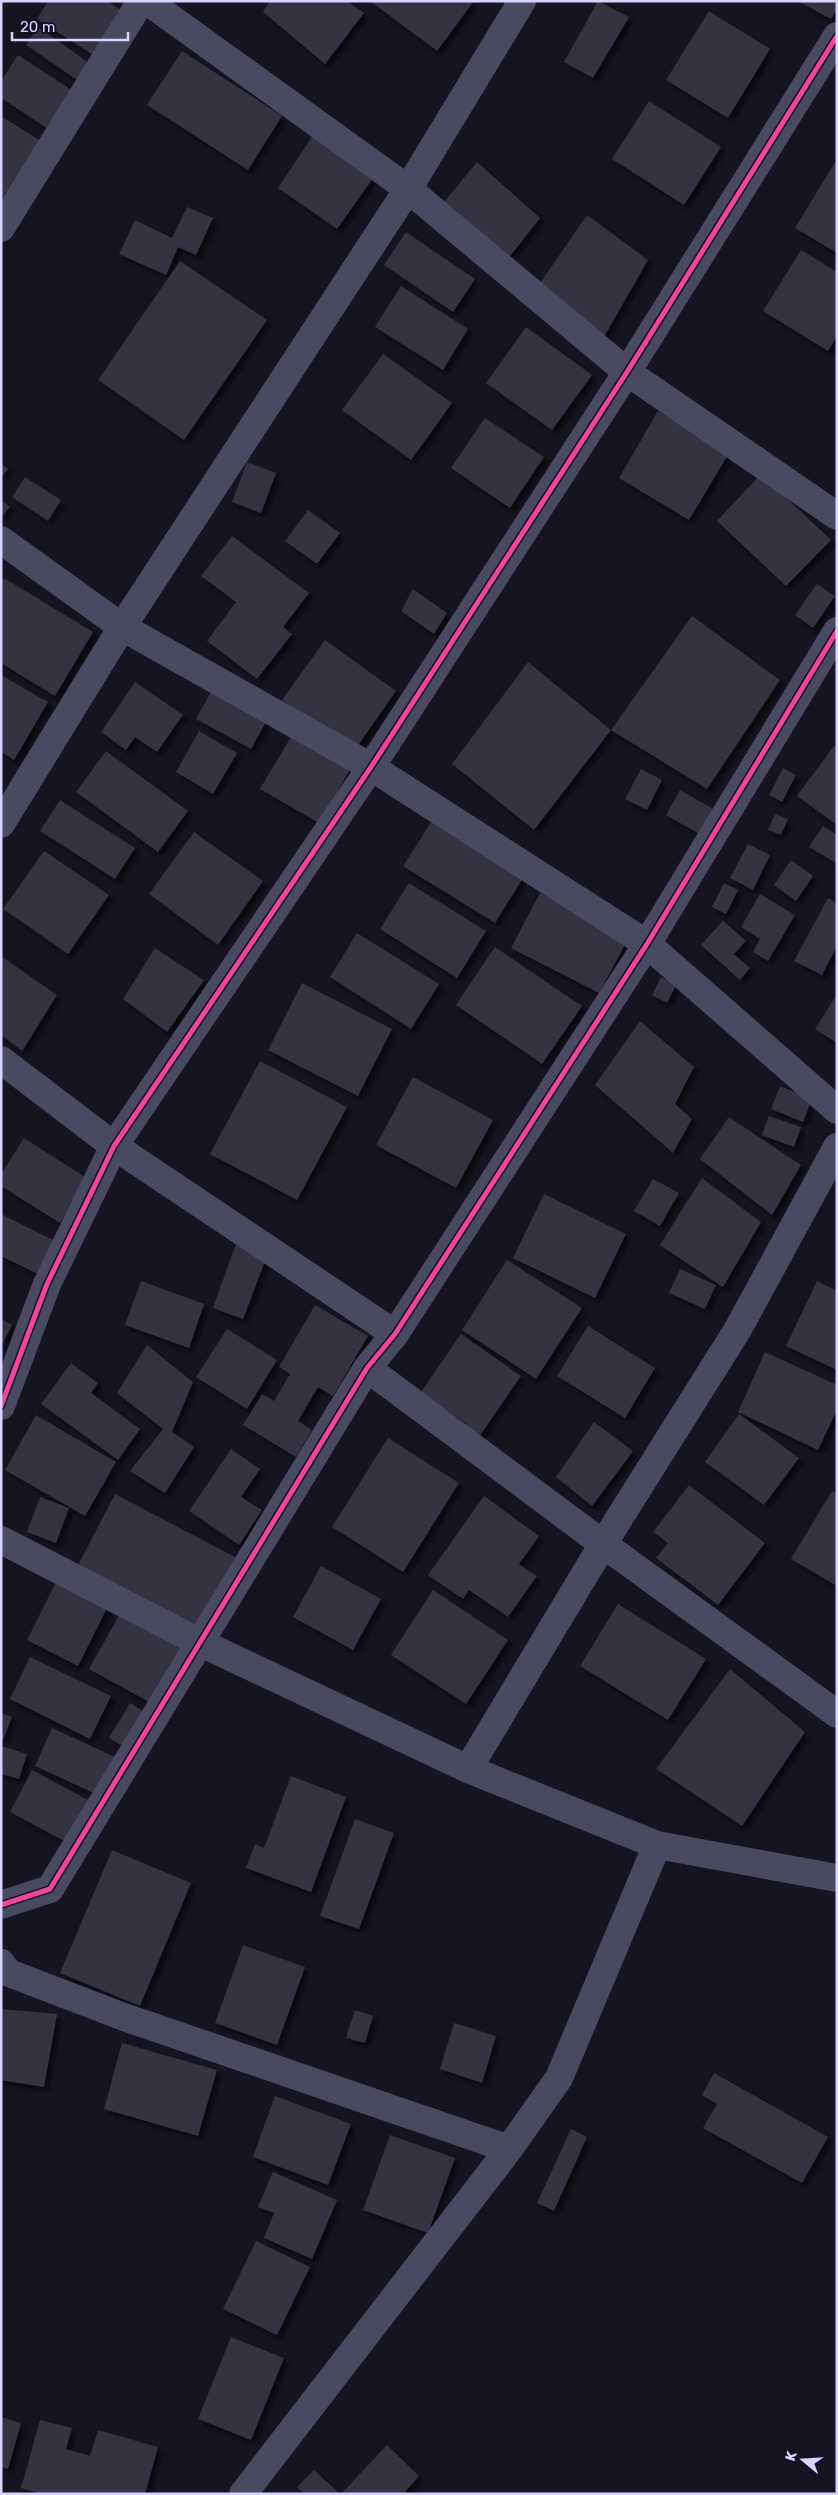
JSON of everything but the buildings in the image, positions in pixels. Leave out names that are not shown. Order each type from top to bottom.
[{"type":"street","points":[[1,228],[142,1]]},
{"type":"street","points":[[147,1],[408,189],[627,372],[837,516]]},
{"type":"street","points":[[1,824],[122,627],[408,189],[522,1]]},
{"type":"street","points":[[1,1406],[46,1284],[114,1146],[371,767],[627,372],[837,36]]},
{"type":"street","points":[[1,540],[122,627],[371,767],[646,944],[837,1110]]},
{"type":"street","points":[[1,1906],[50,1889],[367,1368],[396,1334],[646,944],[837,631]]},
{"type":"street","points":[[1,1060],[114,1146],[396,1334]]},
{"type":"street","points":[[468,1769],[604,1544],[738,1329],[837,1147]]},
{"type":"street","points":[[367,1368],[837,1714]]},
{"type":"street","points":[[1,1540],[199,1642],[468,1769],[657,1845],[837,1878]]},
{"type":"street","points":[[243,2494],[508,2149],[559,2078],[657,1845]]},
{"type":"street","points":[[1,1963],[9,1973],[124,2017],[508,2149]]},
{"type":"cycle path","points":[[1,1406],[47,1284],[114,1146],[371,767],[627,372],[837,36]]},
{"type":"cycle path","points":[[1,1905],[50,1889],[367,1368],[395,1334],[647,944],[837,631]]}]
